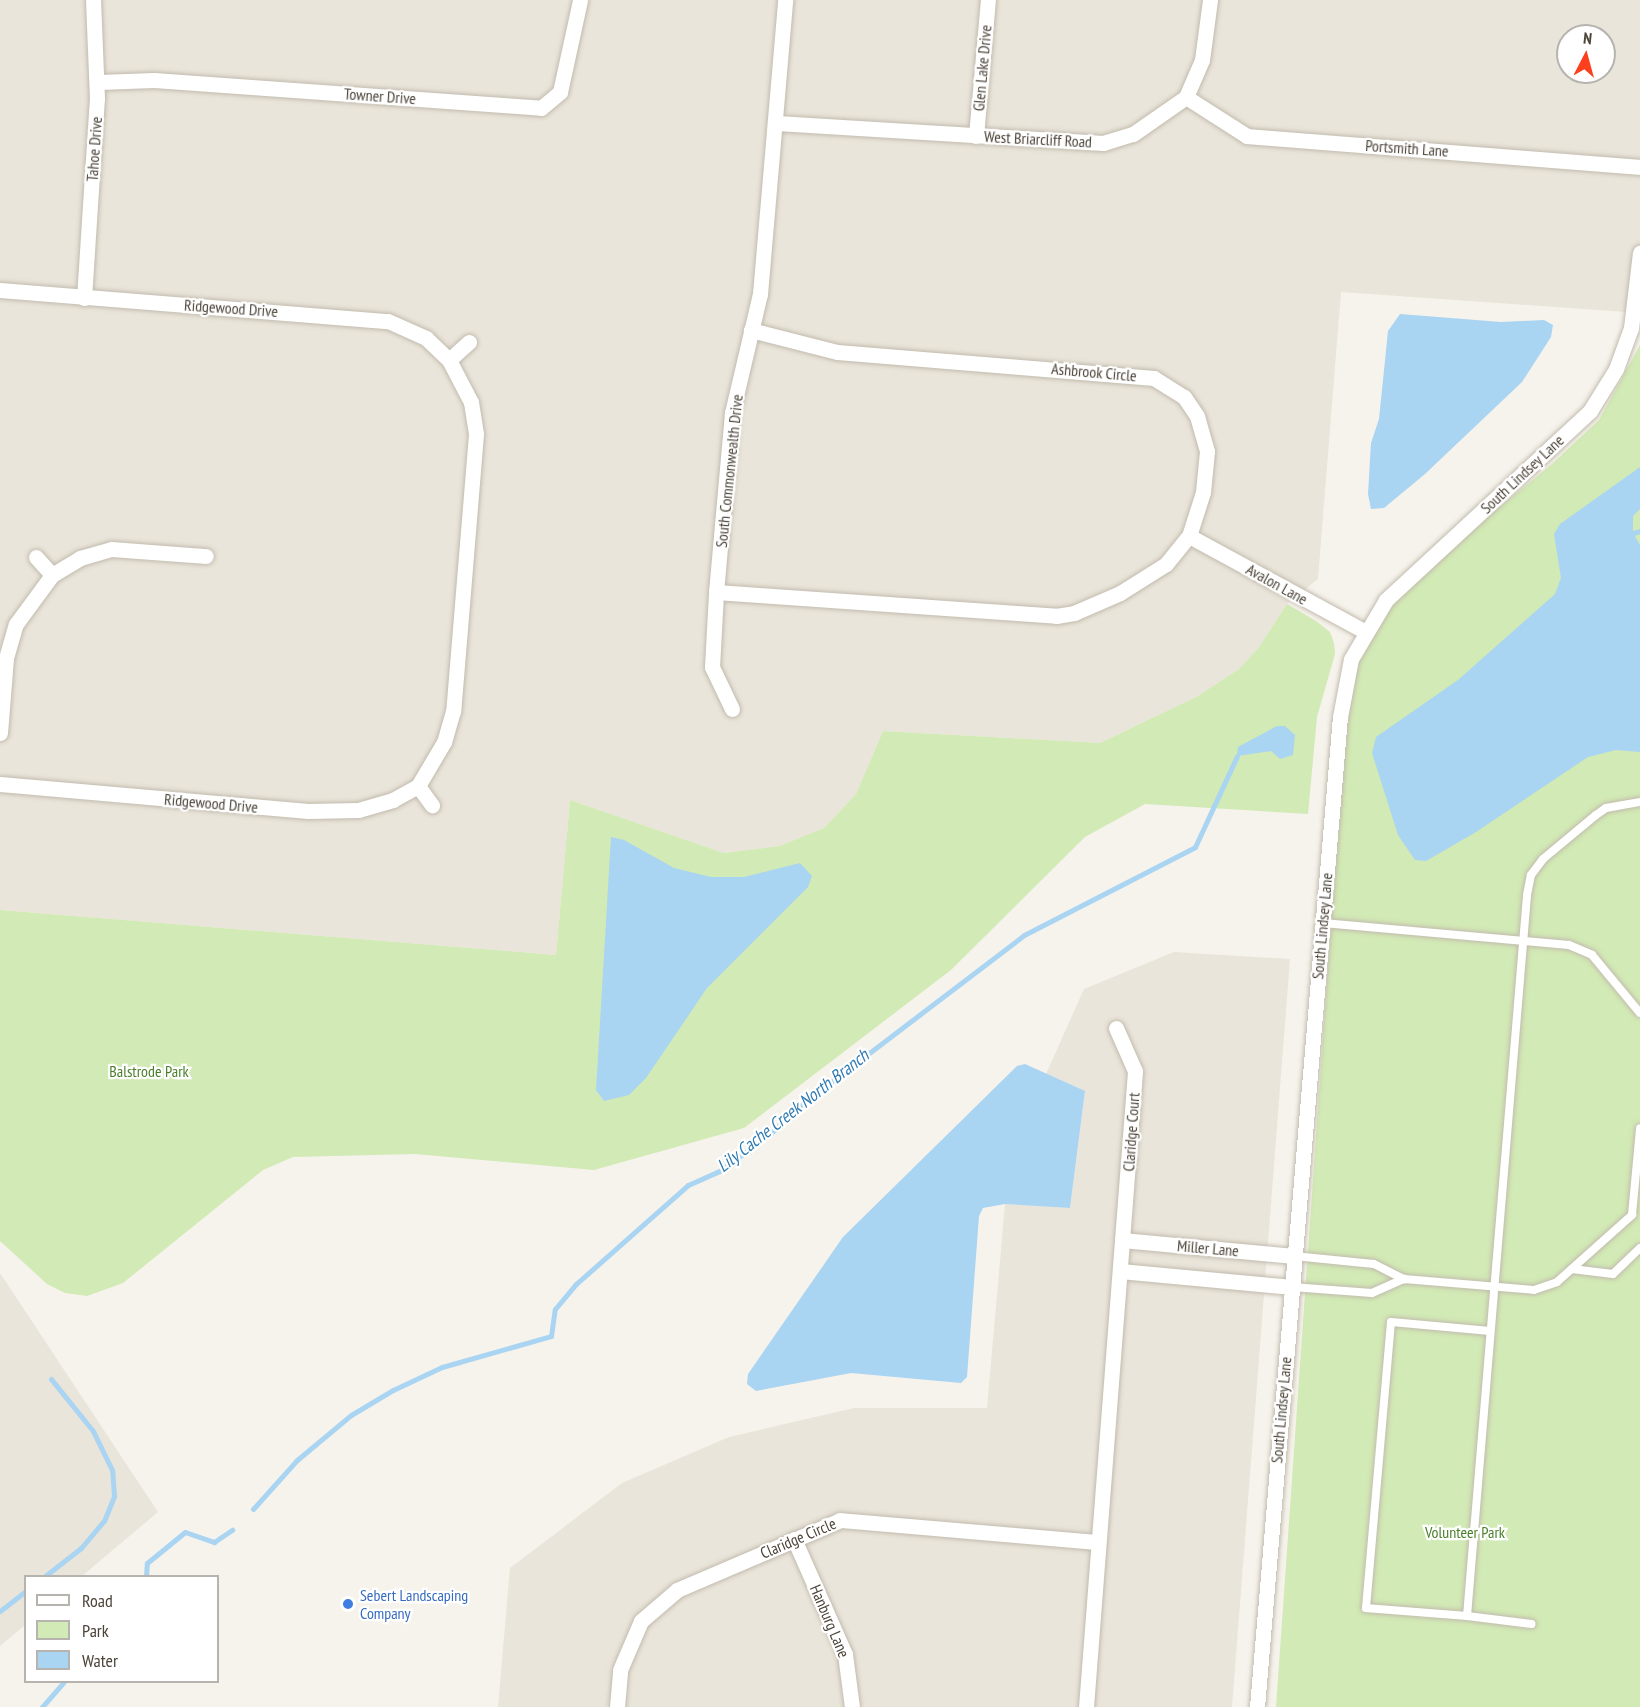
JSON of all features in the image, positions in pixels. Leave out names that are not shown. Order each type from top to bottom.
[{"type":"street","name":"Tahoe Drive","points":[[84,298],[98,82],[93,0]]},
{"type":"street","name":"Towner Drive","points":[[98,82],[154,80],[541,108],[560,92],[580,0]]},
{"type":"street","name":"South Commonwealth Drive","points":[[732,709],[712,667],[716,592],[732,413],[760,294],[777,123],[784,0]]},
{"type":"street","name":"Glen Lake Drive","points":[[976,136],[988,0]]},
{"type":"street","points":[[1186,97],[1202,60],[1210,0]]},
{"type":"street","name":"West Briarcliff Road","points":[[777,123],[1103,143],[1133,134],[1186,97]]},
{"type":"street","name":"Portsmith Lane","points":[[1186,97],[1247,136],[1640,166]]},
{"type":"street","name":"South Lindsey Lane","points":[[1257,1707],[1340,717],[1351,659],[1364,632],[1386,600],[1590,411],[1617,369],[1631,328],[1640,253]]},
{"type":"street","name":"Ridgewood Drive","points":[[0,290],[375,318],[413,331],[449,360],[471,402],[476,450],[453,711],[444,742],[418,786],[393,800],[358,810],[308,811],[0,784]]},
{"type":"street","name":"Ashbrook Circle","points":[[716,592],[1056,616],[1088,608],[1152,575],[1190,536],[1203,492],[1207,451],[1197,416],[1168,385],[1140,375],[837,352],[752,330]]},
{"type":"street","points":[[449,360],[469,342]]},
{"type":"street","name":"Avalon Lane","points":[[1190,536],[1364,632]]},
{"type":"street","points":[[0,733],[6,658],[16,624],[52,574],[80,558],[112,549],[158,549],[206,556]]},
{"type":"street","points":[[36,557],[52,574]]},
{"type":"street","points":[[418,786],[432,805]]},
{"type":"street","name":"Claridge Court","points":[[1116,1028],[1136,1071],[1122,1240]]},
{"type":"street","points":[[1086,1707],[1122,1240]]},
{"type":"street","name":"Miller Lane","points":[[1122,1240],[1294,1256]]},
{"type":"street","name":"Miller Lane","points":[[1120,1271],[1292,1287]]},
{"type":"street","name":"Claridge Circle","points":[[617,1707],[620,1670],[641,1621],[677,1590],[840,1520],[1098,1542]]},
{"type":"street","name":"Hanburg Lane","points":[[794,1539],[845,1654],[852,1707]]},
{"type":"lane","points":[[1467,1616],[1522,940],[1531,875],[1543,859],[1606,808],[1640,802]]},
{"type":"lane","points":[[1323,922],[1569,945],[1592,956],[1640,1013]]},
{"type":"lane","points":[[1294,1256],[1374,1264],[1404,1279],[1534,1290],[1557,1282],[1632,1215],[1640,1128]]},
{"type":"lane","points":[[1572,1269],[1613,1274],[1640,1248]]},
{"type":"lane","points":[[1292,1287],[1372,1293],[1404,1279]]},
{"type":"lane","points":[[1490,1331],[1391,1322],[1366,1608],[1532,1624]]},
{"type":"shaded area","points":[[0,0],[1640,0],[1640,313],[1341,292],[1318,579],[1287,604],[1259,647],[1239,669],[1196,697],[1100,743],[883,731],[856,794],[824,828],[779,846],[724,853],[570,800],[556,955],[0,910]]},
{"type":"shaded area","points":[[1174,952],[1290,959],[1232,1707],[498,1707],[510,1568],[622,1483],[729,1437],[854,1408],[987,1408],[1005,1204],[1070,1208],[1085,1092],[1046,1074],[1084,989]]},
{"type":"shaded area","points":[[0,1273],[158,1512],[83,1575],[24,1575],[24,1626],[0,1646]]},
{"type":"green space","name":"Volunteer Park","points":[[1640,345],[1640,1707],[1276,1707],[1349,666],[1386,600],[1552,464],[1599,420]]},
{"type":"green space","name":"Balstrode Park","points":[[1287,604],[1330,632],[1334,643],[1335,654],[1317,717],[1308,814],[1145,804],[1085,837],[951,970],[744,1128],[594,1170],[415,1154],[293,1157],[263,1170],[123,1283],[87,1296],[65,1293],[47,1284],[0,1241],[0,910],[556,955],[570,800],[724,853],[779,846],[824,828],[856,794],[883,731],[1100,743],[1196,697],[1239,669],[1259,647]]},
{"type":"water","points":[[1400,314],[1501,322],[1544,320],[1553,325],[1551,337],[1522,382],[1425,474],[1384,508],[1371,509],[1368,494],[1371,443],[1379,419],[1388,331]]},
{"type":"water","points":[[1640,467],[1640,509],[1633,516],[1633,533],[1640,545],[1640,752],[1616,750],[1588,757],[1476,832],[1426,861],[1415,860],[1398,835],[1372,753],[1376,737],[1458,680],[1555,594],[1561,578],[1554,534],[1560,524]]},
{"type":"water","points":[[1277,726],[1285,726],[1295,735],[1293,755],[1280,759],[1271,751],[1237,756],[1238,747]]},
{"type":"water","points":[[611,837],[624,840],[674,868],[711,877],[744,877],[800,863],[812,876],[808,887],[707,988],[646,1078],[629,1095],[604,1101],[596,1090]]},
{"type":"water","points":[[1025,1064],[1085,1091],[1070,1208],[1005,1204],[983,1208],[979,1216],[967,1377],[961,1383],[851,1373],[756,1391],[747,1384],[748,1374],[843,1237],[1017,1066]]},
{"type":"waterway","name":"Lily Cache Creek North Branch","points":[[1633,533],[1640,531]]},
{"type":"waterway","name":"Lily Cache Creek North Branch","points":[[253,1509],[297,1460],[351,1415],[393,1390],[442,1367],[551,1336],[555,1309],[576,1284],[688,1185],[721,1170],[771,1133],[797,1108],[1024,935],[1195,847],[1237,756]]},
{"type":"waterway","points":[[46,1575],[81,1548],[104,1521],[114,1496],[112,1470],[93,1431],[51,1379]]},
{"type":"waterway","name":"Lily Cache Creek North Branch","points":[[146,1575],[147,1563],[185,1532],[214,1542],[232,1530]]},
{"type":"waterway","points":[[0,1611],[24,1593]]},
{"type":"waterway","name":"Lily Cache Creek North Branch","points":[[42,1707],[63,1683]]},
{"type":"place","name":"Sebert Landscaping Company","points":[[348,1604]]}]
